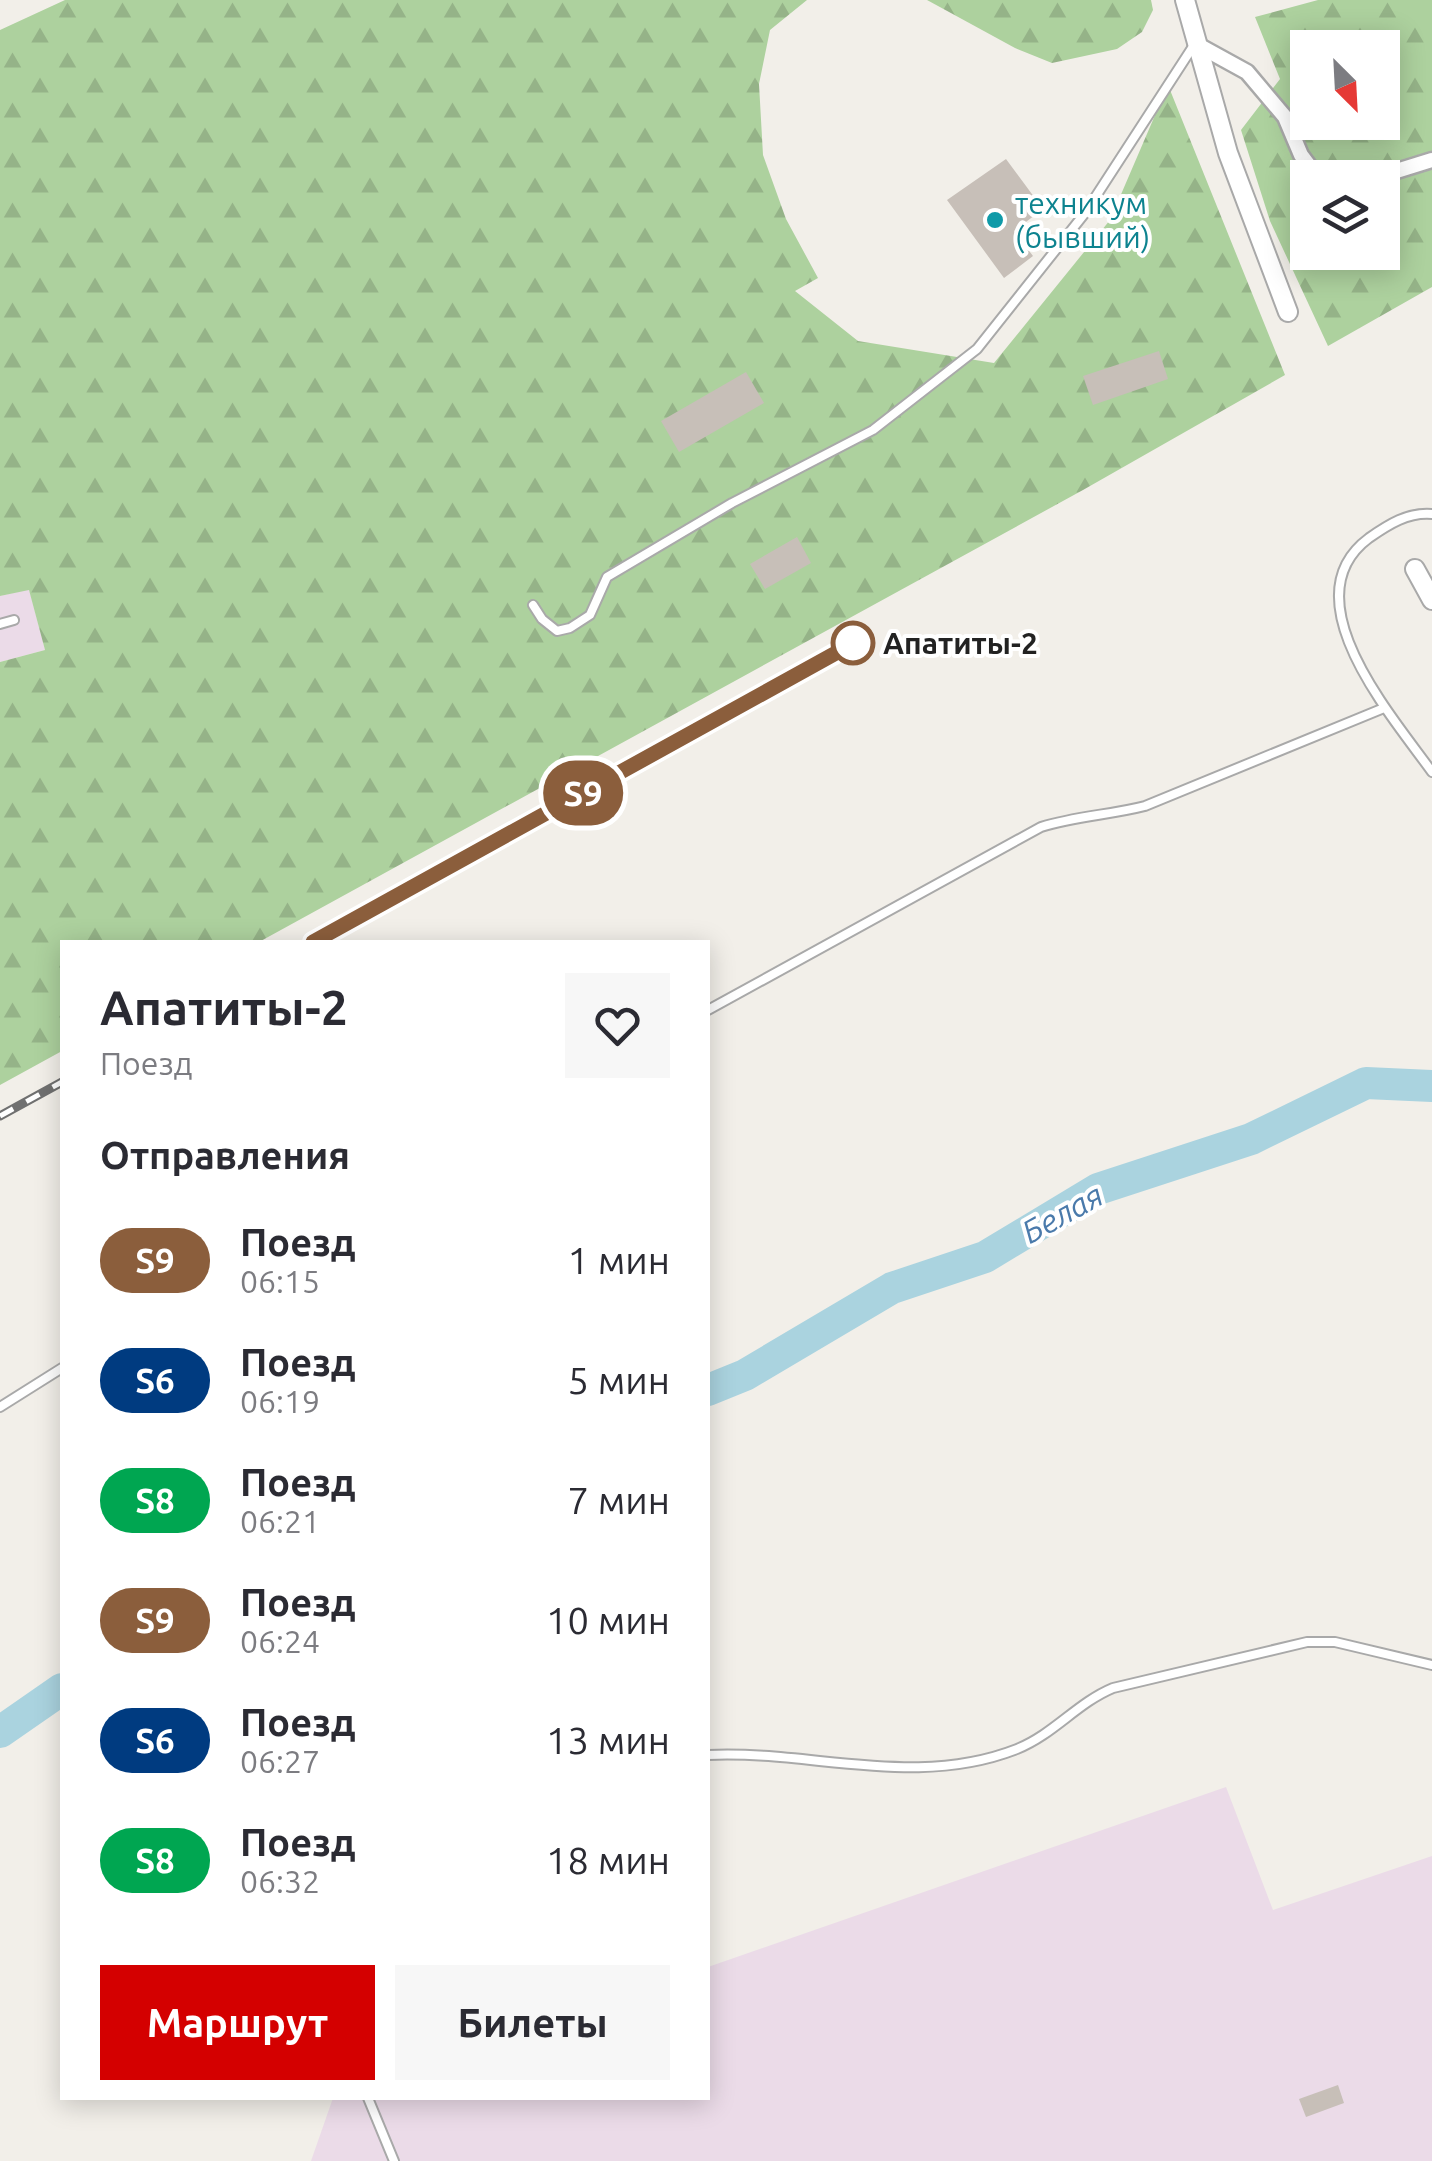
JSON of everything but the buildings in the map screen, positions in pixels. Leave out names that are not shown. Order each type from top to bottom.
[{"type":"street","points":[[1185,0],[1228,153],[1288,312]]},
{"type":"street","points":[[1195,43],[1247,72],[1286,117],[1305,160]]},
{"type":"street","points":[[1400,170],[1432,160]]},
{"type":"street","points":[[1415,569],[1432,600]]},
{"type":"lane","points":[[533,605],[557,631],[570,628],[590,615],[606,577],[732,503],[873,430],[976,349],[1085,213],[1195,43]]},
{"type":"lane","points":[[1432,511],[1414,513],[1368,539],[1348,559],[1340,580],[1339,610],[1384,708],[1432,772]]},
{"type":"lane","points":[[0,624],[14,620]]},
{"type":"lane","points":[[710,1009],[1042,827],[1073,817],[1115,814],[1145,806],[1384,708]]},
{"type":"lane","points":[[0,1407],[60,1369]]},
{"type":"lane","points":[[710,1755],[913,1769],[956,1766],[1038,1740],[1084,1702],[1113,1688],[1307,1642],[1335,1642],[1432,1665]]},
{"type":"lane","points":[[369,2100],[394,2161]]},
{"type":"shaded area","points":[[29,589],[45,650],[0,662],[0,596]]},
{"type":"shaded area","points":[[1226,1787],[1273,1910],[1432,1856],[1432,2161],[311,2161],[332,2100],[710,2100],[710,1966]]},
{"type":"green space","points":[[65,0],[807,0],[770,30],[759,84],[763,155],[786,219],[818,278],[795,291],[858,341],[994,363],[1110,220],[1168,85],[1285,375],[263,940],[60,940],[60,1052],[0,1085],[0,662],[45,650],[29,590],[0,596],[0,30]]},
{"type":"green space","points":[[927,0],[1151,0],[1153,10],[1142,32],[1117,49],[1052,63],[1015,48]]},
{"type":"green space","points":[[1318,0],[1432,0],[1432,287],[1328,346],[1293,270],[1400,270],[1400,160],[1290,160],[1290,264],[1270,221],[1241,130],[1280,79],[1255,17]]},
{"type":"waterway","name":"Белая","points":[[710,1389],[745,1375],[892,1288],[985,1257],[1098,1189],[1251,1139],[1366,1083],[1432,1086]]},
{"type":"waterway","name":"Белая","points":[[0,1732],[60,1690]]},
{"type":"railway","points":[[317,940],[853,643]]},
{"type":"railway","points":[[0,1116],[60,1083]]},
{"type":"train","name":"S9","points":[[317,940],[854,643]]},
{"type":"place","name":"техникум (бывший)","points":[[995,220]]},
{"type":"place","name":"Апатиты-2","points":[[853,643]]}]
